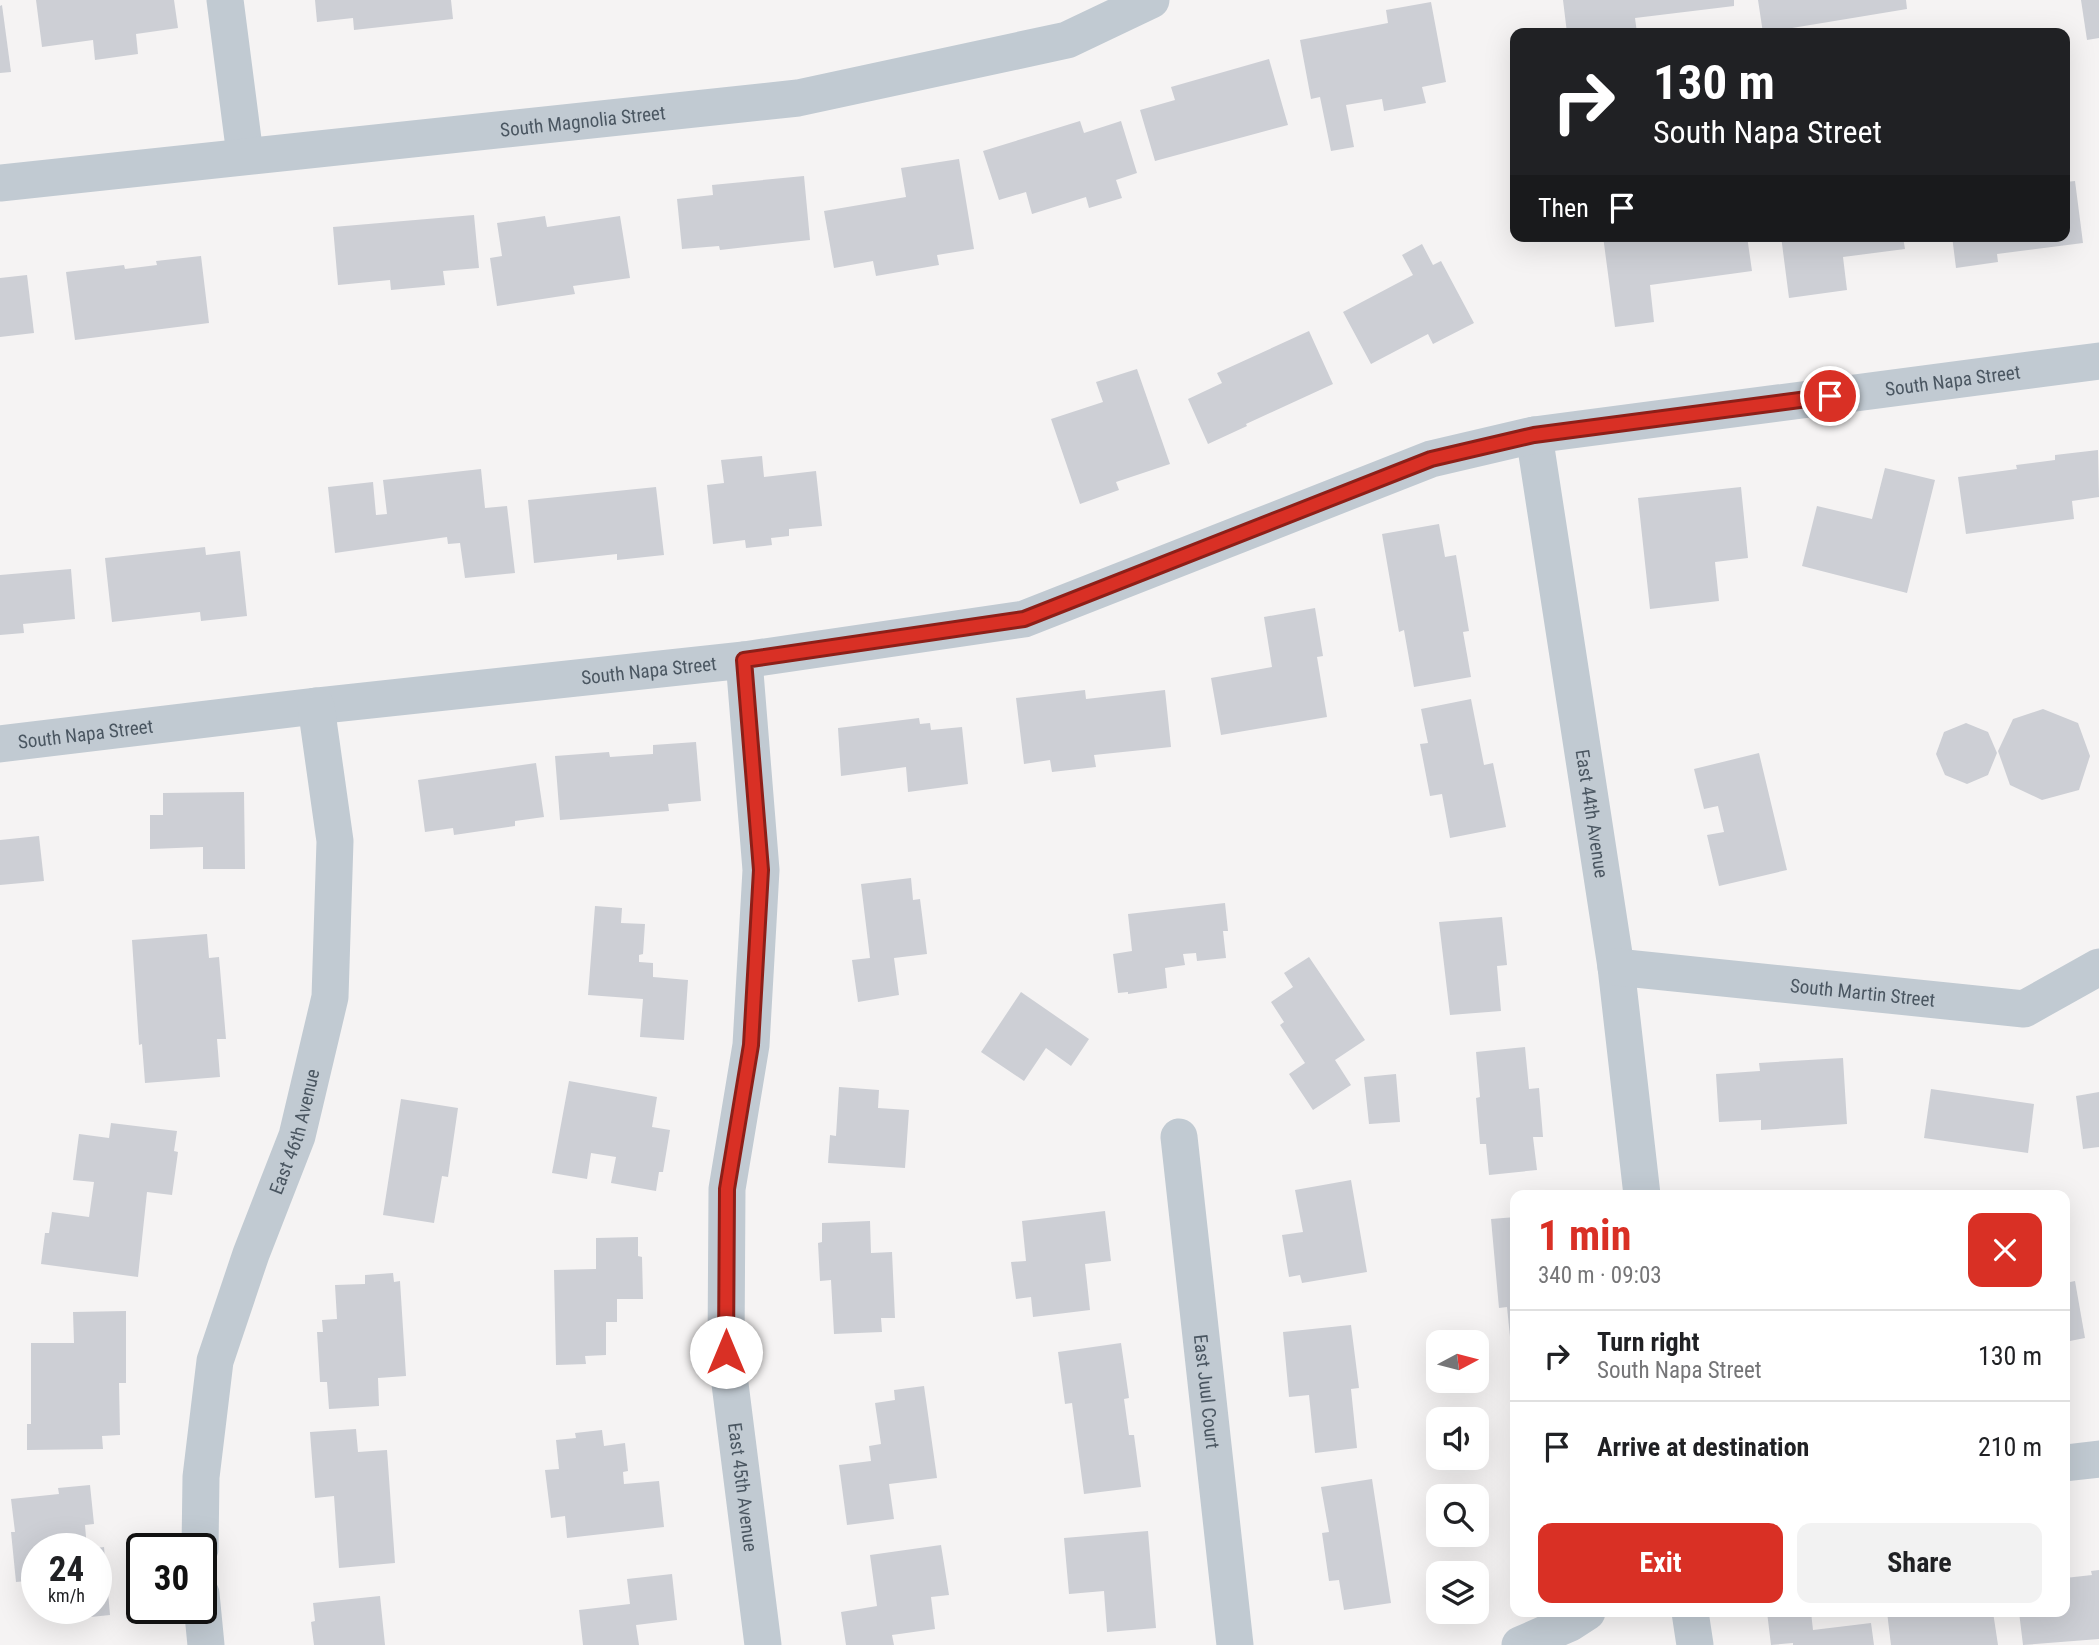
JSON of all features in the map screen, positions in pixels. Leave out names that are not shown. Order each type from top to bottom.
[{"type":"street","points":[[225,0],[244,155]]},
{"type":"street","name":"South Magnolia Street","points":[[0,183],[798,98],[1067,40],[1152,0]]},
{"type":"street","name":"South Napa Street","points":[[0,744],[316,706],[744,660],[1024,619],[1431,459],[1534,435],[2099,361]]},
{"type":"street","name":"East 44th Avenue","points":[[1534,435],[1616,967],[1641,1190]]},
{"type":"street","name":"East 45th Avenue","points":[[744,660],[761,870],[751,1045],[727,1189],[726,1352],[763,1645]]},
{"type":"street","name":"East 46th Avenue","points":[[200,1533],[201,1476],[215,1362],[251,1254],[297,1136],[330,998],[335,841],[316,706]]},
{"type":"street","name":"South Martin Street","points":[[1616,967],[2024,1009],[2099,967]]},
{"type":"street","name":"East Juul Court","points":[[1179,1137],[1235,1645]]},
{"type":"street","points":[[2070,1462],[2099,1459]]},
{"type":"street","points":[[1520,1645],[1579,1617]]},
{"type":"street","points":[[1691,1617],[1695,1645]]},
{"type":"street","points":[[204,1624],[206,1645]]},
{"type":"building","points":[[36,0],[174,0],[178,28],[136,34],[138,54],[95,60],[93,40],[42,47]]},
{"type":"building","points":[[315,0],[451,0],[453,19],[354,30],[353,18],[317,22]]},
{"type":"building","points":[[1563,0],[1734,0],[1734,6],[1635,18],[1636,28],[1566,28]]},
{"type":"building","points":[[1758,0],[1906,0],[1907,9],[1792,28],[1762,28]]},
{"type":"building","points":[[2081,0],[2099,0],[2099,38],[2087,40]]},
{"type":"building","points":[[1431,2],[1446,82],[1422,87],[1426,103],[1384,111],[1382,99],[1346,105],[1354,147],[1331,151],[1320,97],[1311,99],[1300,40],[1388,23],[1386,10]]},
{"type":"building","points":[[2,5],[11,72],[0,73],[0,6]]},
{"type":"building","points":[[1269,59],[1288,125],[1155,161],[1140,110],[1175,100],[1171,87]]},
{"type":"building","points":[[1080,121],[1084,133],[1121,121],[1137,173],[1116,180],[1122,198],[1089,208],[1086,197],[1032,214],[1026,192],[999,200],[983,151]]},
{"type":"building","points":[[959,159],[974,249],[937,255],[939,265],[876,276],[873,261],[834,268],[824,211],[906,197],[901,168]]},
{"type":"building","points":[[804,176],[810,240],[720,250],[719,246],[682,249],[677,199],[713,195],[712,185]]},
{"type":"building","points":[[2075,181],[2083,243],[1997,254],[1998,262],[1956,268],[1953,242],[2070,242],[2070,182]]},
{"type":"building","points":[[474,215],[479,268],[443,271],[445,285],[391,290],[390,280],[338,285],[333,227]]},
{"type":"building","points":[[545,216],[547,227],[620,216],[630,278],[573,286],[575,294],[497,306],[490,258],[502,256],[497,223]]},
{"type":"building","points":[[1604,242],[1748,242],[1752,271],[1650,285],[1654,322],[1615,327]]},
{"type":"building","points":[[1782,242],[1904,242],[1905,249],[1843,257],[1847,290],[1789,298]]},
{"type":"building","points":[[1422,244],[1433,265],[1441,261],[1474,323],[1433,344],[1428,334],[1371,364],[1343,312],[1413,275],[1402,255]]},
{"type":"building","points":[[201,256],[209,323],[75,340],[66,272],[124,265],[125,269],[157,265],[156,261]]},
{"type":"building","points":[[27,275],[34,333],[0,337],[0,278]]},
{"type":"building","points":[[1309,331],[1333,384],[1208,444],[1188,399],[1222,383],[1217,373]]},
{"type":"building","points":[[1137,369],[1170,464],[1116,482],[1119,490],[1080,504],[1051,419],[1103,402],[1096,382]]},
{"type":"building","points":[[2098,450],[2099,497],[2072,501],[2074,519],[1966,534],[1958,477],[2017,469],[2016,465],[2055,460],[2055,455]]},
{"type":"building","points":[[762,456],[764,477],[816,471],[822,526],[789,529],[789,536],[771,538],[772,545],[746,548],[745,540],[713,544],[707,485],[724,483],[721,460]]},
{"type":"building","points":[[1885,468],[1935,480],[1907,593],[1802,566],[1817,506],[1872,519]]},
{"type":"building","points":[[481,469],[485,508],[507,506],[515,573],[465,578],[460,543],[448,544],[447,537],[335,553],[328,487],[373,482],[376,515],[387,514],[383,480]]},
{"type":"building","points":[[656,487],[664,555],[617,560],[617,554],[534,563],[528,500]]},
{"type":"building","points":[[1741,487],[1748,558],[1715,562],[1719,601],[1650,609],[1638,498]]},
{"type":"building","points":[[1439,524],[1445,557],[1456,555],[1469,631],[1463,632],[1471,677],[1414,687],[1404,630],[1399,632],[1382,534]]},
{"type":"building","points":[[205,547],[206,555],[240,551],[247,616],[201,621],[200,612],[112,622],[105,558]]},
{"type":"building","points":[[71,569],[75,619],[23,624],[24,633],[0,635],[0,575]]},
{"type":"building","points":[[1315,608],[1323,656],[1317,657],[1327,717],[1221,735],[1211,678],[1272,667],[1264,617]]},
{"type":"building","points":[[1085,690],[1086,699],[1165,690],[1171,747],[1094,755],[1096,767],[1052,772],[1050,760],[1024,764],[1016,698]]},
{"type":"building","points":[[1471,699],[1484,765],[1493,763],[1506,827],[1450,838],[1442,794],[1430,796],[1420,744],[1428,743],[1421,709]]},
{"type":"building","points":[[2043,709],[2078,723],[2090,756],[2079,790],[2042,800],[2010,785],[1998,751],[2013,719]]},
{"type":"building","points":[[919,718],[920,724],[930,723],[931,730],[962,727],[968,784],[908,792],[906,767],[841,776],[838,728]]},
{"type":"building","points":[[1966,723],[1988,732],[1997,753],[1988,775],[1967,784],[1945,775],[1936,754],[1944,732]]},
{"type":"building","points":[[696,742],[701,801],[668,804],[669,811],[560,820],[555,756],[609,752],[610,757],[653,754],[653,745]]},
{"type":"building","points":[[1759,753],[1787,870],[1719,886],[1707,835],[1724,832],[1718,806],[1704,809],[1694,769]]},
{"type":"building","points":[[536,763],[544,817],[515,821],[515,826],[454,835],[453,828],[425,832],[418,780]]},
{"type":"building","points":[[244,792],[245,869],[203,869],[203,847],[150,849],[150,815],[163,815],[163,793]]},
{"type":"building","points":[[39,836],[44,881],[0,885],[0,840]]},
{"type":"building","points":[[911,878],[913,900],[920,899],[927,954],[894,958],[899,995],[858,1002],[852,960],[870,958],[861,884]]},
{"type":"building","points":[[1225,903],[1228,931],[1223,931],[1226,958],[1197,961],[1196,953],[1183,954],[1185,965],[1165,968],[1167,988],[1118,993],[1113,954],[1132,951],[1128,914]]},
{"type":"building","points":[[595,906],[622,908],[621,923],[645,924],[643,954],[639,955],[639,962],[653,963],[653,977],[688,980],[684,1040],[640,1037],[643,999],[588,995]]},
{"type":"building","points":[[1502,917],[1507,965],[1497,966],[1501,1011],[1450,1015],[1439,922]]},
{"type":"building","points":[[207,934],[209,958],[219,957],[226,1039],[217,1039],[220,1077],[145,1083],[142,1044],[139,1045],[132,940]]},
{"type":"building","points":[[1309,957],[1365,1040],[1335,1060],[1351,1085],[1313,1110],[1289,1074],[1305,1063],[1280,1025],[1284,1022],[1271,1002],[1293,987],[1284,973]]},
{"type":"building","points":[[1021,992],[1089,1039],[1071,1066],[1046,1048],[1024,1081],[981,1052]]},
{"type":"building","points":[[1525,1047],[1529,1089],[1539,1088],[1543,1137],[1533,1137],[1537,1170],[1489,1175],[1486,1144],[1480,1144],[1476,1052]]},
{"type":"building","points":[[1843,1058],[1847,1124],[1761,1130],[1761,1120],[1719,1122],[1716,1074],[1760,1071],[1759,1063]]},
{"type":"building","points":[[1396,1074],[1400,1122],[1369,1124],[1364,1077]]},
{"type":"building","points":[[569,1081],[657,1097],[652,1127],[670,1130],[663,1172],[659,1172],[656,1191],[611,1183],[616,1157],[591,1153],[587,1179],[552,1173]]},
{"type":"building","points":[[839,1087],[879,1090],[878,1108],[909,1110],[905,1168],[828,1163],[830,1135],[836,1136]]},
{"type":"building","points":[[1931,1089],[2034,1104],[2028,1153],[1924,1138]]},
{"type":"building","points":[[2099,1092],[2099,1147],[2083,1149],[2076,1096]]},
{"type":"building","points":[[401,1099],[458,1108],[448,1177],[442,1176],[434,1223],[383,1215]]},
{"type":"building","points":[[111,1123],[177,1131],[174,1151],[178,1152],[172,1195],[147,1192],[138,1277],[41,1264],[45,1233],[49,1233],[52,1212],[89,1217],[94,1182],[73,1180],[79,1134],[109,1138]]},
{"type":"building","points":[[1351,1180],[1367,1272],[1302,1283],[1300,1275],[1289,1277],[1282,1235],[1303,1232],[1295,1190]]},
{"type":"building","points":[[1105,1211],[1111,1261],[1085,1264],[1090,1310],[1033,1317],[1031,1297],[1016,1299],[1011,1262],[1026,1261],[1022,1221]]},
{"type":"building","points":[[1510,1217],[1510,1337],[1507,1307],[1499,1308],[1491,1219]]},
{"type":"building","points":[[870,1221],[871,1253],[892,1252],[895,1318],[881,1318],[882,1332],[834,1334],[831,1280],[820,1281],[818,1243],[822,1242],[822,1223]]},
{"type":"building","points":[[638,1237],[638,1256],[642,1257],[643,1299],[617,1299],[617,1322],[606,1322],[606,1355],[585,1356],[586,1364],[556,1365],[554,1270],[596,1269],[596,1238]]},
{"type":"building","points":[[393,1273],[394,1282],[400,1281],[406,1376],[378,1378],[379,1406],[329,1409],[327,1382],[320,1382],[317,1332],[323,1332],[322,1320],[337,1319],[335,1285],[365,1284],[365,1275]]},
{"type":"building","points":[[2075,1281],[2085,1338],[2070,1341],[2070,1282]]},
{"type":"building","points":[[126,1311],[126,1383],[119,1383],[120,1435],[102,1436],[103,1449],[27,1450],[27,1424],[31,1424],[31,1343],[74,1343],[73,1312]]},
{"type":"building","points":[[1351,1325],[1359,1388],[1351,1389],[1357,1448],[1315,1453],[1309,1395],[1289,1397],[1283,1332]]},
{"type":"building","points":[[1121,1343],[1129,1398],[1124,1399],[1129,1435],[1134,1435],[1141,1487],[1084,1494],[1072,1403],[1065,1404],[1058,1352]]},
{"type":"building","points":[[924,1386],[937,1478],[889,1484],[894,1519],[847,1525],[839,1465],[871,1461],[869,1446],[881,1444],[875,1403],[895,1400],[894,1390]]},
{"type":"building","points":[[356,1429],[358,1452],[387,1450],[395,1563],[339,1568],[334,1496],[315,1498],[310,1432]]},
{"type":"building","points":[[602,1430],[604,1446],[625,1443],[628,1471],[623,1472],[624,1484],[659,1481],[664,1527],[567,1538],[565,1516],[551,1518],[545,1470],[559,1469],[556,1440],[576,1438],[575,1433]]},
{"type":"building","points":[[1372,1479],[1391,1603],[1344,1610],[1339,1580],[1329,1581],[1322,1533],[1329,1532],[1321,1487]]},
{"type":"building","points":[[90,1485],[94,1524],[85,1525],[86,1533],[21,1533],[21,1582],[16,1582],[11,1499],[59,1494],[58,1488]]},
{"type":"building","points":[[1148,1531],[1156,1628],[1107,1632],[1104,1591],[1069,1594],[1064,1538]]},
{"type":"building","points":[[941,1545],[949,1595],[931,1597],[935,1629],[892,1635],[894,1645],[846,1645],[841,1612],[877,1606],[870,1555]]},
{"type":"building","points":[[2099,1570],[2099,1639],[2023,1645],[2020,1617],[2070,1617],[2070,1577],[2092,1575],[2091,1571]]},
{"type":"building","points":[[672,1574],[677,1620],[636,1625],[639,1645],[583,1645],[579,1610],[630,1604],[627,1579]]},
{"type":"building","points":[[380,1596],[385,1645],[314,1645],[311,1622],[315,1621],[313,1603]]},
{"type":"building","points":[[1768,1617],[1812,1617],[1813,1630],[1871,1623],[1874,1645],[1793,1643],[1771,1645]]},
{"type":"building","points":[[1888,1617],[1994,1617],[1998,1645],[1891,1645]]},
{"type":"route","points":[[726,1352],[727,1189],[751,1045],[761,870],[744,660],[1024,619],[1431,459],[1534,435],[1830,396]]}]
